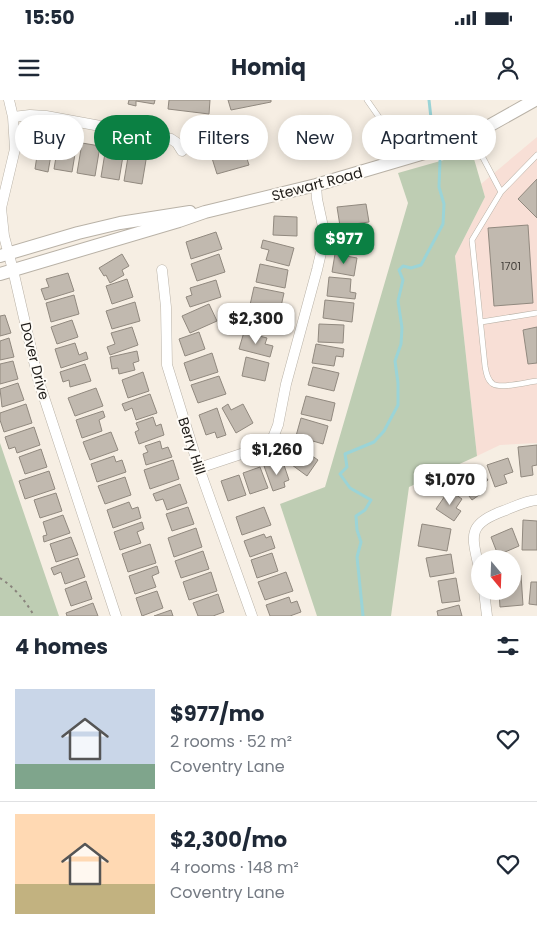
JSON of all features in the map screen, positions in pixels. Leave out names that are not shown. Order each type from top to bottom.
[{"type":"street","name":"Dover Drive","points":[[9,100],[13,117],[15,149],[1,208],[4,255],[13,270],[38,379],[116,616]]},
{"type":"street","name":"Stewart Road","points":[[496,122],[535,100]]},
{"type":"street","points":[[13,117],[46,116],[171,139],[178,143],[180,147]]},
{"type":"street","name":"Stewart Road","points":[[0,274],[179,222],[205,212],[316,185],[401,160]]},
{"type":"street","points":[[199,468],[250,451],[272,440],[278,425],[286,384],[317,270],[324,236],[316,185]]},
{"type":"street","name":"Stewart Road","points":[[4,255],[78,233],[120,223],[186,212],[205,212]]},
{"type":"street","name":"Berry Hill","points":[[162,270],[166,307],[167,365],[199,468],[252,616]]},
{"type":"street","points":[[475,550],[473,540],[474,531],[486,517],[537,500]]},
{"type":"street","points":[[485,600],[487,616]]},
{"type":"lane","points":[[367,100],[381,120],[398,161]]},
{"type":"lane","points":[[537,155],[500,192],[472,240],[485,366],[488,378],[492,384],[501,386],[537,381]]},
{"type":"lane","points":[[483,160],[500,192]]},
{"type":"lane","points":[[481,322],[537,313]]},
{"type":"path","points":[[0,578],[6,581],[34,616]]},
{"type":"shaded area","points":[[537,137],[537,443],[500,445],[477,456],[455,256],[485,197],[481,184]]},
{"type":"green space","points":[[444,160],[474,160],[485,197],[455,256],[477,456],[409,487],[391,616],[317,616],[280,504],[325,487],[408,203],[398,173]]},
{"type":"green space","points":[[0,443],[59,616],[0,616]]},
{"type":"building","points":[[129,100],[155,100],[154,104],[136,101],[136,106],[128,104]]},
{"type":"building","points":[[169,100],[210,100],[209,114],[168,109]]},
{"type":"building","points":[[228,100],[271,100],[271,102],[231,110]]},
{"type":"building","points":[[84,143],[94,145],[94,160],[98,160],[95,176],[77,173],[79,160],[84,160]]},
{"type":"building","points":[[36,160],[50,160],[48,172],[35,169]]},
{"type":"building","points":[[56,160],[74,160],[72,172],[54,169]]},
{"type":"building","points":[[104,160],[122,160],[119,180],[101,177]]},
{"type":"building","points":[[128,160],[146,160],[142,184],[124,181]]},
{"type":"building","points":[[213,160],[247,160],[249,165],[217,174]]},
{"type":"building","points":[[537,179],[537,218],[518,199]]},
{"type":"building","points":[[366,204],[369,222],[340,226],[337,207]]},
{"type":"building","points":[[274,216],[297,217],[297,236],[273,235]]},
{"type":"building","points":[[528,225],[533,303],[494,306],[488,228]]},
{"type":"building","points":[[339,231],[366,235],[363,253],[337,250]]},
{"type":"building","points":[[216,232],[222,249],[191,259],[186,242]]},
{"type":"building","points":[[263,240],[294,248],[289,266],[266,260],[269,250],[261,248]]},
{"type":"building","points":[[122,254],[129,266],[122,270],[124,275],[110,283],[106,275],[104,276],[99,268]]},
{"type":"building","points":[[219,254],[225,272],[197,281],[191,264]]},
{"type":"building","points":[[335,254],[357,258],[354,276],[332,272]]},
{"type":"building","points":[[260,264],[288,270],[285,288],[256,282]]},
{"type":"building","points":[[68,273],[74,291],[45,300],[41,289],[49,287],[46,279]]},
{"type":"building","points":[[329,277],[351,279],[350,292],[356,293],[355,299],[327,296]]},
{"type":"building","points":[[127,279],[133,297],[112,304],[106,286]]},
{"type":"building","points":[[216,280],[221,297],[190,307],[186,297],[192,295],[190,288]]},
{"type":"building","points":[[254,287],[284,293],[280,311],[250,305]]},
{"type":"building","points":[[74,295],[79,314],[51,322],[46,303]]},
{"type":"building","points":[[325,300],[354,303],[352,322],[323,318]]},
{"type":"building","points":[[135,302],[140,321],[112,329],[106,311]]},
{"type":"building","points":[[209,304],[217,321],[190,333],[182,316]]},
{"type":"building","points":[[251,309],[279,316],[275,334],[246,328]]},
{"type":"building","points":[[5,315],[11,333],[0,336],[0,316]]},
{"type":"building","points":[[72,320],[78,337],[57,344],[51,327]]},
{"type":"building","points":[[319,324],[344,325],[343,343],[318,342]]},
{"type":"building","points":[[132,327],[138,345],[110,355],[107,347],[115,344],[111,333]]},
{"type":"building","points":[[537,327],[537,363],[528,364],[523,330]]},
{"type":"building","points":[[199,332],[205,349],[185,356],[179,339]]},
{"type":"building","points":[[244,332],[267,338],[265,344],[273,346],[270,357],[239,349]]},
{"type":"building","points":[[9,338],[14,357],[0,360],[0,341]]},
{"type":"building","points":[[75,343],[79,355],[86,352],[88,359],[61,368],[55,349]]},
{"type":"building","points":[[316,344],[344,349],[343,357],[336,356],[334,366],[312,363]]},
{"type":"building","points":[[137,351],[139,361],[133,363],[135,370],[119,374],[118,368],[112,369],[110,357]]},
{"type":"building","points":[[212,353],[218,372],[190,381],[184,363]]},
{"type":"building","points":[[246,357],[269,363],[265,381],[242,376]]},
{"type":"building","points":[[13,361],[18,379],[0,384],[0,364]]},
{"type":"building","points":[[85,364],[91,381],[70,387],[69,380],[63,382],[60,372]]},
{"type":"building","points":[[313,367],[339,373],[334,391],[308,385]]},
{"type":"building","points":[[143,372],[149,391],[128,398],[122,380]]},
{"type":"building","points":[[219,376],[226,394],[198,403],[191,385]]},
{"type":"building","points":[[18,383],[24,400],[2,407],[0,389]]},
{"type":"building","points":[[96,388],[103,406],[75,416],[68,398]]},
{"type":"building","points":[[150,394],[157,413],[136,420],[132,408],[125,411],[122,404]]},
{"type":"building","points":[[306,396],[335,403],[331,421],[301,414]]},
{"type":"building","points":[[26,404],[32,423],[4,432],[0,413]]},
{"type":"building","points":[[228,404],[231,410],[243,404],[253,423],[236,433],[222,408]]},
{"type":"building","points":[[217,408],[226,435],[217,438],[215,432],[206,435],[199,415]]},
{"type":"building","points":[[103,411],[105,417],[99,420],[102,431],[82,438],[76,420]]},
{"type":"building","points":[[153,417],[156,426],[161,424],[164,435],[139,444],[135,432],[139,430],[136,423]]},
{"type":"building","points":[[301,418],[328,426],[323,444],[296,436]]},
{"type":"building","points":[[34,427],[40,445],[17,453],[15,447],[9,449],[5,437]]},
{"type":"building","points":[[111,432],[118,450],[90,460],[83,442]]},
{"type":"building","points":[[160,441],[162,449],[168,447],[172,457],[146,465],[143,454],[148,452],[145,446]]},
{"type":"building","points":[[292,442],[318,460],[307,476],[288,462],[293,455],[287,450]]},
{"type":"building","points":[[537,445],[537,465],[532,466],[533,475],[521,477],[518,447]]},
{"type":"building","points":[[41,449],[47,467],[25,474],[19,457]]},
{"type":"building","points":[[114,456],[116,462],[122,460],[126,472],[97,482],[91,464]]},
{"type":"building","points":[[508,458],[513,472],[504,475],[507,483],[495,487],[487,465]]},
{"type":"building","points":[[173,460],[179,479],[150,489],[144,470]]},
{"type":"building","points":[[275,462],[277,467],[284,465],[289,480],[284,482],[285,487],[273,491],[264,466]]},
{"type":"building","points":[[477,466],[488,480],[478,488],[482,493],[472,500],[457,480]]},
{"type":"building","points":[[260,467],[268,488],[250,494],[243,473]]},
{"type":"building","points":[[49,471],[55,489],[25,499],[19,481]]},
{"type":"building","points":[[239,475],[246,495],[228,501],[221,481]]},
{"type":"building","points":[[125,477],[131,495],[105,504],[98,486]]},
{"type":"building","points":[[180,484],[187,503],[167,510],[163,499],[156,501],[153,494]]},
{"type":"building","points":[[449,490],[462,499],[456,508],[461,511],[454,521],[436,509]]},
{"type":"building","points":[[56,493],[62,511],[40,518],[34,500]]},
{"type":"building","points":[[129,502],[132,509],[138,507],[141,518],[113,528],[107,510]]},
{"type":"building","points":[[188,507],[194,524],[172,531],[166,514]]},
{"type":"building","points":[[264,507],[271,525],[242,535],[236,517]]},
{"type":"building","points":[[63,515],[70,533],[44,542],[43,536],[47,535],[43,522]]},
{"type":"building","points":[[523,520],[537,521],[537,550],[522,550]]},
{"type":"building","points":[[142,522],[144,529],[137,532],[141,543],[120,550],[114,532]]},
{"type":"building","points":[[422,524],[451,529],[447,551],[418,546]]},
{"type":"building","points":[[196,528],[202,547],[174,557],[168,538]]},
{"type":"building","points":[[512,528],[519,546],[510,550],[496,550],[491,537]]},
{"type":"building","points":[[264,534],[266,538],[271,536],[275,548],[250,557],[244,541]]},
{"type":"building","points":[[71,537],[78,555],[56,562],[50,544]]},
{"type":"building","points":[[150,544],[156,563],[128,572],[122,554]]},
{"type":"building","points":[[203,551],[209,569],[181,578],[175,561]]},
{"type":"building","points":[[272,553],[278,571],[257,578],[251,560]]},
{"type":"building","points":[[451,554],[454,573],[430,577],[426,558]]},
{"type":"building","points":[[78,558],[85,577],[65,584],[61,572],[54,575],[51,568]]},
{"type":"building","points":[[157,566],[159,573],[152,576],[156,587],[135,594],[129,576]]},
{"type":"building","points":[[211,572],[217,591],[189,600],[183,582]]},
{"type":"building","points":[[286,572],[293,591],[265,600],[258,582]]},
{"type":"building","points":[[521,575],[523,605],[500,607],[500,600],[521,600]]},
{"type":"building","points":[[456,578],[460,601],[442,603],[438,581]]},
{"type":"building","points":[[86,581],[92,599],[71,606],[65,589]]},
{"type":"building","points":[[531,582],[537,582],[537,605],[529,604]]},
{"type":"building","points":[[157,591],[163,608],[142,616],[136,598]]},
{"type":"building","points":[[218,594],[224,612],[213,616],[198,616],[193,603]]},
{"type":"building","points":[[289,597],[291,603],[297,601],[301,612],[290,616],[270,616],[266,605]]},
{"type":"building","points":[[93,603],[98,616],[67,616],[66,613]]},
{"type":"building","points":[[459,605],[462,616],[438,616],[437,611]]},
{"type":"building","points":[[171,610],[173,616],[154,616]]},
{"type":"waterway","points":[[429,100],[431,115]]},
{"type":"waterway","points":[[363,616],[357,557],[361,542],[357,530],[356,516],[365,510],[371,500],[350,488],[340,474],[347,467],[345,454],[374,442],[384,431],[398,405],[395,361],[401,344],[402,328],[398,301],[403,280],[399,270],[403,266],[411,268],[421,265],[443,224],[444,204],[439,187],[440,161]]}]
